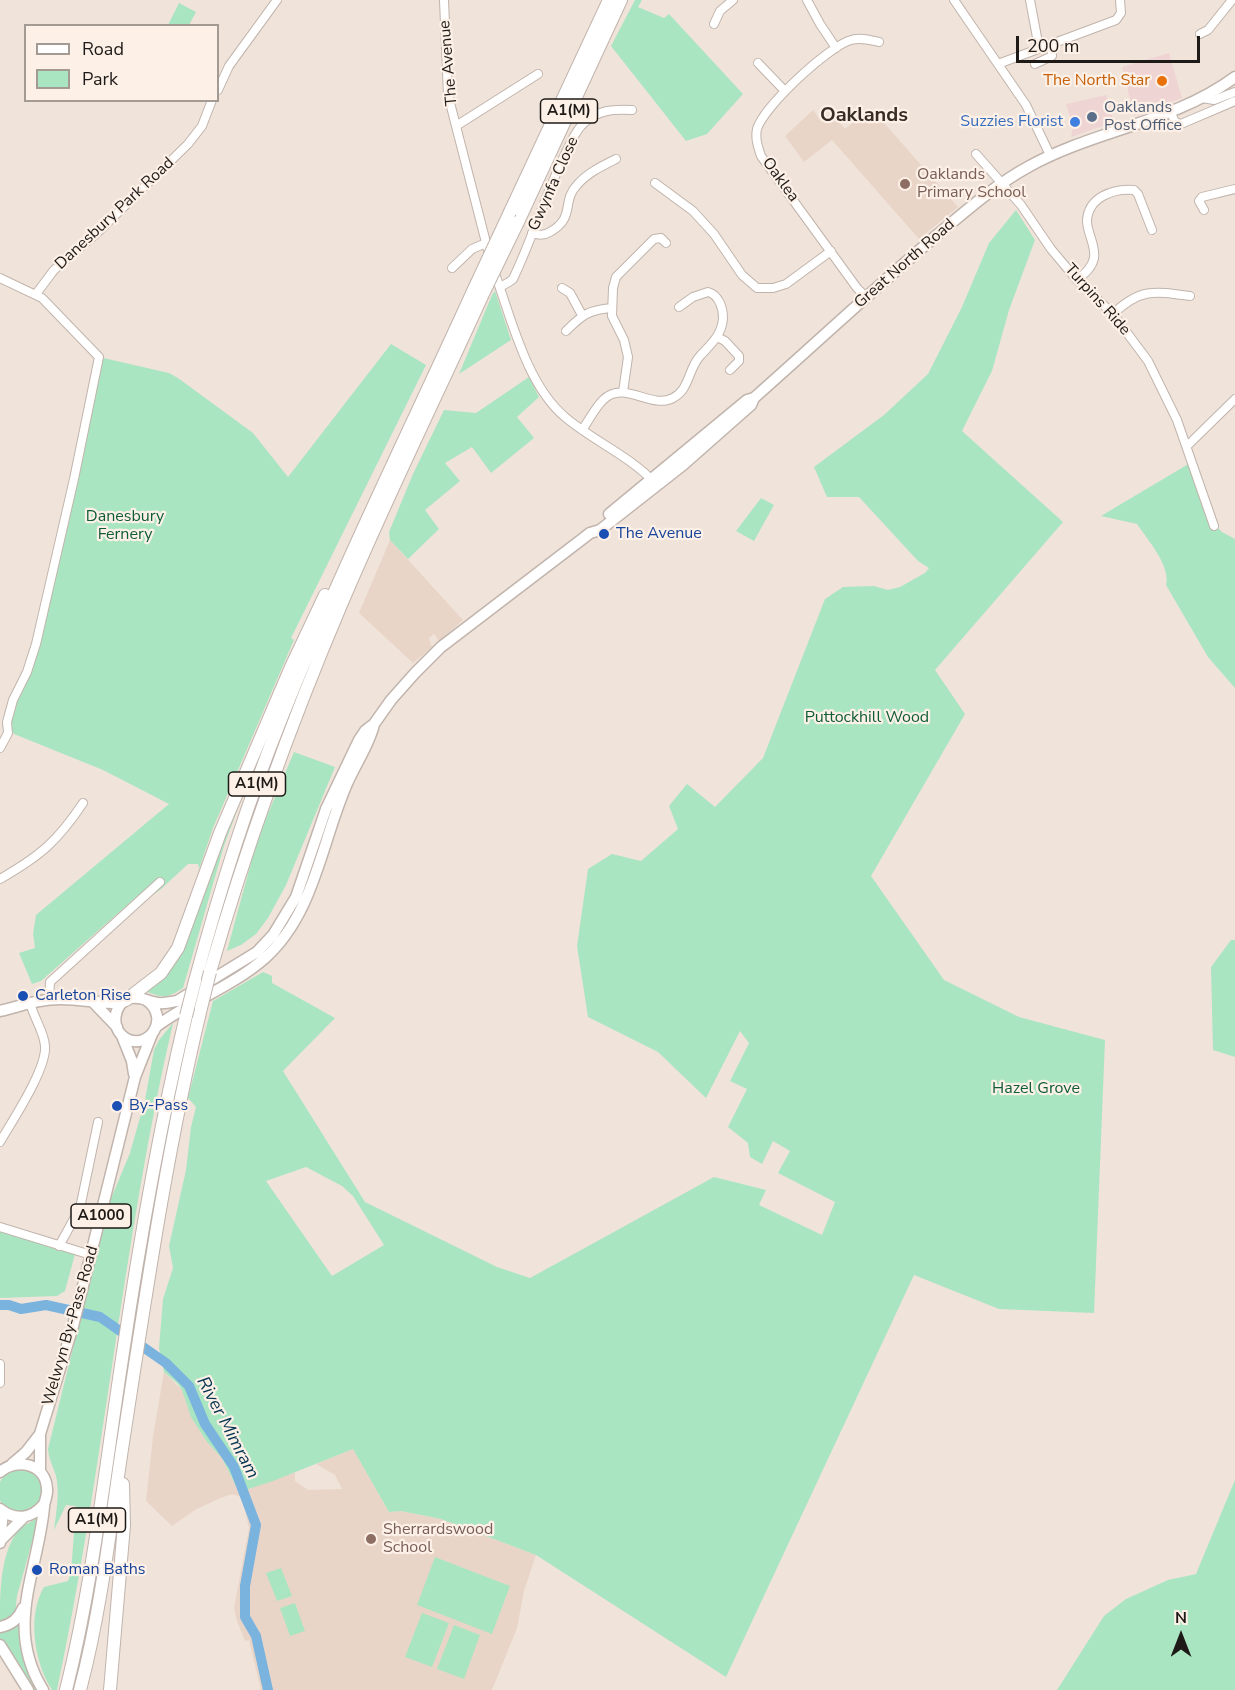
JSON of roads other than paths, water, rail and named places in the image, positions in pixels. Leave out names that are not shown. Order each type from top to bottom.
[{"type":"highway","name":"A1(M)","points":[[514,217],[609,0]]},
{"type":"highway","name":"A1(M)","points":[[67,1686],[88,1579],[130,1306],[161,1128],[195,981],[236,843],[280,721],[370,514],[621,0]]},
{"type":"highway","name":"A1(M)","points":[[81,1687],[96,1618],[143,1311],[174,1129],[210,972],[270,783],[315,666],[478,293]]},
{"type":"highway","points":[[124,1002],[161,973],[178,948],[220,832],[291,667],[344,555],[370,514]]},
{"type":"highway","points":[[110,1690],[124,1525],[122,1450]]},
{"type":"main road","name":"Great North Road","points":[[374,724],[409,679],[441,647],[590,533],[595,525],[655,483],[927,244],[1002,183],[1050,155],[1076,144],[1171,112],[1202,98],[1227,92],[1235,77]]},
{"type":"main road","points":[[94,1003],[129,1040],[142,1040],[183,1008],[246,972],[281,942],[306,901],[345,788],[372,735],[374,724]]},
{"type":"main road","points":[[0,1011],[49,999],[94,1003],[124,1002],[134,998],[164,1004],[177,1001],[257,952],[273,935],[296,897],[336,784],[365,730],[374,724]]},
{"type":"main road","points":[[146,1000],[152,1003],[158,1014],[154,1030]]},
{"type":"main road","points":[[120,1031],[115,1017],[124,1002]]},
{"type":"main road","name":"Welwyn By-Pass Road","points":[[43,1690],[29,1661],[23,1619],[47,1487],[40,1472],[40,1434],[73,1326],[135,1077],[154,1030]]},
{"type":"main road","name":"Welwyn By-Pass Road","points":[[120,1031],[132,1061],[135,1077]]},
{"type":"main road","name":"Welwyn By-Pass Road","points":[[4,1467],[26,1452],[40,1434]]},
{"type":"main road","points":[[4,1467],[27,1464],[40,1472]]},
{"type":"main road","points":[[1,1542],[1,1510],[12,1516],[24,1517],[37,1512],[44,1504]]},
{"type":"main road","points":[[1,1542],[24,1517]]},
{"type":"main road","points":[[0,1627],[16,1619],[25,1602]]},
{"type":"main road","points":[[0,1646],[28,1690]]},
{"type":"street","points":[[219,88],[240,50],[277,0]]},
{"type":"street","name":"The Avenue","points":[[444,0],[448,95],[486,243],[519,344],[553,406],[582,430],[640,469],[655,483]]},
{"type":"street","points":[[714,24],[720,11],[733,0]]},
{"type":"street","points":[[807,0],[836,48]]},
{"type":"street","points":[[954,0],[1026,105],[1050,155]]},
{"type":"street","points":[[1030,0],[1039,48]]},
{"type":"street","points":[[998,64],[1116,20],[1121,13],[1120,0]]},
{"type":"street","points":[[1200,34],[1208,30],[1232,0]]},
{"type":"street","name":"Oaklea","points":[[866,297],[857,288],[761,156],[758,147],[758,127],[784,90],[836,48],[853,39],[879,42]]},
{"type":"street","points":[[1035,64],[1052,56],[1051,44]]},
{"type":"street","points":[[758,63],[784,90]]},
{"type":"street","name":"The Avenue","points":[[456,126],[538,74]]},
{"type":"street","points":[[1171,112],[1175,122],[1181,124],[1235,101]]},
{"type":"street","name":"Danesbury Park Road","points":[[36,294],[54,270],[96,234],[188,144],[202,126],[211,102]]},
{"type":"street","name":"Gwynfa Close","points":[[500,286],[513,279],[561,162],[578,130],[584,123],[604,111],[632,110]]},
{"type":"street","name":"Turpins Ride","points":[[976,154],[1002,183],[1077,280],[1113,314],[1148,361],[1168,400],[1187,446],[1214,526]]},
{"type":"street","points":[[532,233],[545,235],[555,229],[565,220],[574,187],[587,176],[616,159]]},
{"type":"street","points":[[655,183],[693,211],[714,234],[747,281],[757,288],[773,288],[786,284],[831,251]]},
{"type":"street","points":[[1204,210],[1199,201],[1202,197],[1235,189]]},
{"type":"street","points":[[1077,280],[1090,268],[1094,260],[1087,222],[1094,203],[1102,197],[1116,191],[1134,190],[1138,194],[1152,230]]},
{"type":"street","points":[[623,392],[628,357],[624,340],[612,316],[614,284],[619,273],[654,239],[661,238],[666,243]]},
{"type":"street","points":[[452,268],[472,249],[486,243]]},
{"type":"street","points":[[0,278],[42,297],[99,357],[36,644],[27,672],[13,700],[7,722],[8,733],[0,748]]},
{"type":"street","points":[[562,288],[570,293],[582,315]]},
{"type":"street","points":[[1113,314],[1128,301],[1148,292],[1190,297]]},
{"type":"street","points":[[582,430],[603,400],[612,394],[623,392],[666,400],[673,398],[684,387],[697,360],[717,337],[723,322],[723,310],[713,294],[703,293],[679,307]]},
{"type":"street","points":[[566,331],[582,315],[612,308]]},
{"type":"street","points":[[717,337],[739,356],[739,361],[730,370]]},
{"type":"street","points":[[1187,446],[1235,399]]},
{"type":"street","points":[[0,879],[44,852],[69,825],[83,803]]},
{"type":"street","points":[[49,999],[50,982],[160,882]]},
{"type":"street","points":[[0,1142],[29,1091],[44,1058],[45,1044],[30,1002]]},
{"type":"street","points":[[59,1245],[80,1208],[98,1122]]},
{"type":"street","points":[[0,1227],[91,1256]]},
{"type":"street","points":[[0,1364],[0,1383]]},
{"type":"waterway","name":"River Mimram","points":[[0,1305],[21,1309],[46,1305],[100,1317],[166,1363],[189,1386],[205,1424],[234,1467],[256,1525],[245,1586],[245,1617],[256,1636],[268,1690]]},
{"type":"place","name":"The North Star","points":[[1162,81]]},
{"type":"place","name":"Oaklands Post Office","points":[[1092,117]]},
{"type":"place","name":"Suzzies Florist","points":[[1075,122]]},
{"type":"place","name":"Oaklands Primary School","points":[[905,184]]},
{"type":"place","name":"The Avenue","points":[[604,534]]},
{"type":"place","name":"Carleton Rise","points":[[23,996]]},
{"type":"place","name":"By-Pass","points":[[117,1106]]},
{"type":"place","name":"Sherrardswood School","points":[[371,1539]]},
{"type":"place","name":"Roman Baths","points":[[37,1570]]},
{"type":"district","name":"Oaklands","points":[[864,116]]},
{"type":"park label","name":"Danesbury Fernery","points":[[125,526]]},
{"type":"park label","name":"Puttockhill Wood","points":[[867,718]]},
{"type":"park label","name":"Hazel Grove","points":[[1036,1089]]}]
